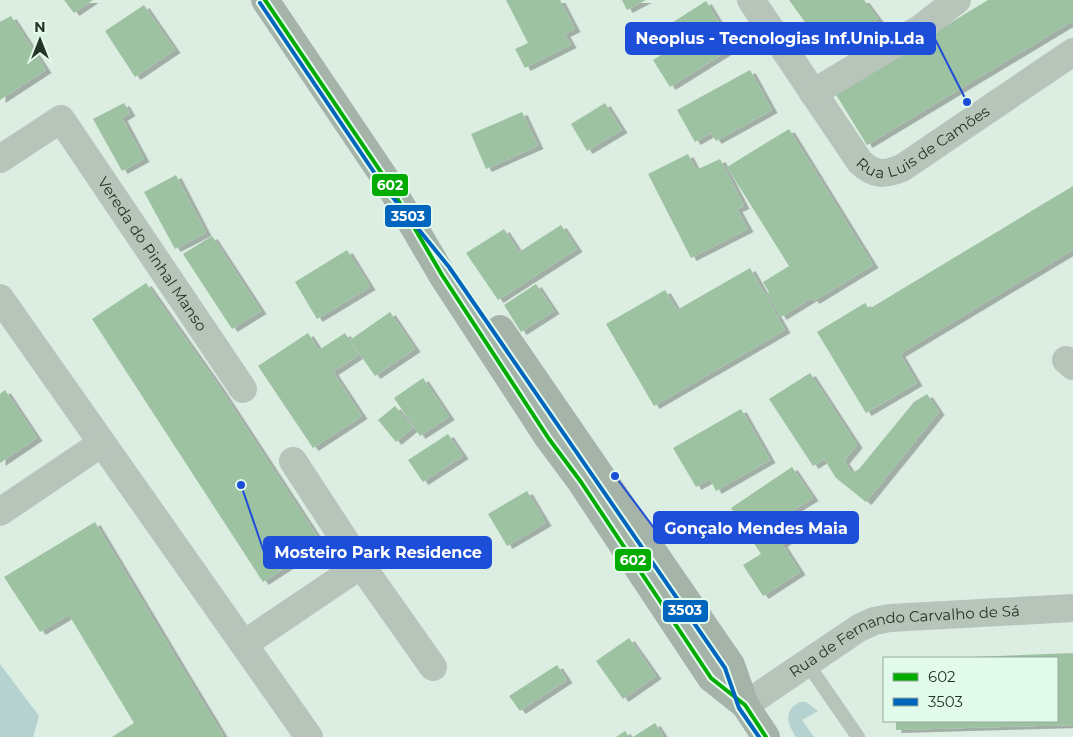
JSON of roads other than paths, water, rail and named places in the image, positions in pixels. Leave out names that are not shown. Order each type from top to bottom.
[{"type":"main road","points":[[264,0],[387,181],[454,263],[731,665],[746,705],[766,737]]},
{"type":"street","name":"Rua Luis de Camões","points":[[751,0],[860,162],[868,170],[879,174],[902,168],[1073,52]]},
{"type":"street","points":[[814,93],[921,28],[957,0]]},
{"type":"street","name":"Vereda do Pinhal Manso","points":[[0,159],[61,119],[243,389]]},
{"type":"street","points":[[0,298],[244,644],[303,735]]},
{"type":"street","points":[[0,512],[102,443]]},
{"type":"street","points":[[293,461],[361,565],[433,667]]},
{"type":"street","points":[[244,644],[361,565]]},
{"type":"street","name":"Rua de Fernando Carvalho de Sá","points":[[746,705],[807,662],[859,628],[874,621],[890,618],[1073,608]]},
{"type":"lane","points":[[807,662],[858,737]]},
{"type":"place","name":"Neoplus - Tecnologias Inf.Unip.Lda","points":[[967,102]]},
{"type":"place","name":"Gonçalo Mendes Maia","points":[[615,476]]},
{"type":"place","name":"Mosteiro Park Residence","points":[[241,485]]}]
